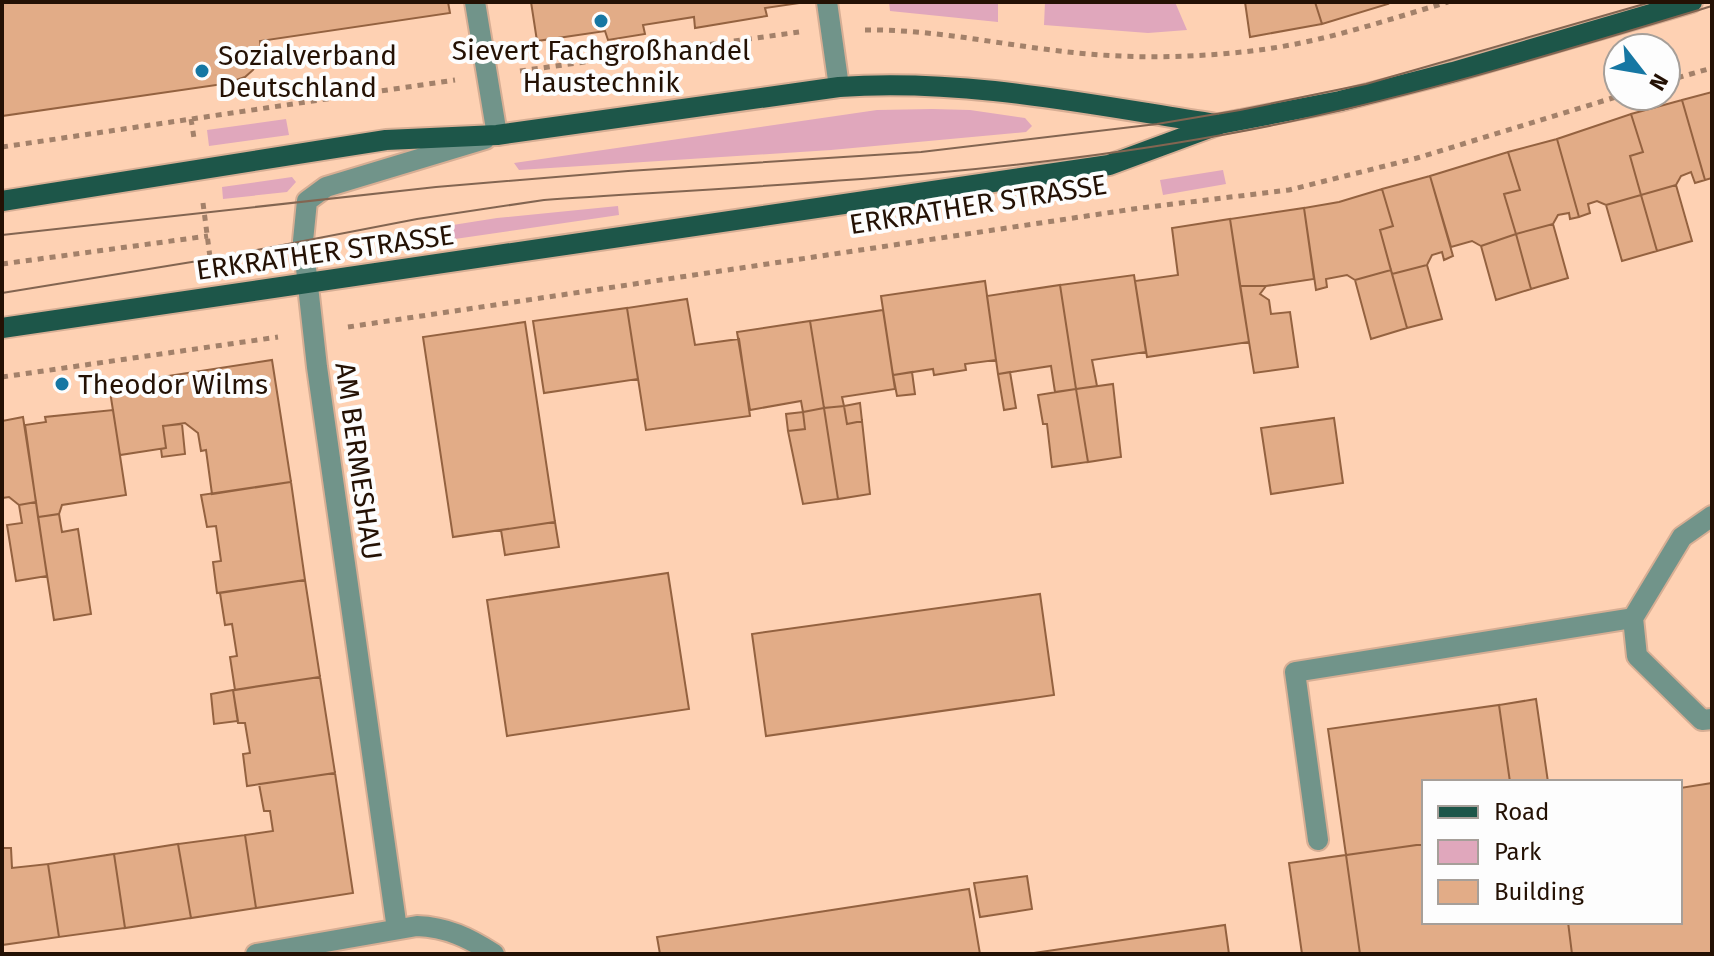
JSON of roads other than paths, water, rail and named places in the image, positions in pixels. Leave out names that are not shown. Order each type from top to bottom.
[{"type":"main road","name":"ERKRATHER STRASSE","points":[[2,328],[1109,165],[1220,124],[1340,101],[1453,72],[1692,2]]},
{"type":"main road","name":"ERKRATHER STRASSE","points":[[2,201],[386,140],[497,135],[877,84],[997,91],[1220,124]]},
{"type":"street","points":[[475,2],[497,135]]},
{"type":"street","points":[[827,2],[839,87]]},
{"type":"street","name":"AM BERMESHAU","points":[[397,929],[317,367],[303,241],[307,201],[326,187],[497,135]]},
{"type":"street","points":[[1712,516],[1682,537],[1633,618],[1637,656],[1702,720],[1712,719]]},
{"type":"street","points":[[1318,840],[1295,672],[1633,618]]},
{"type":"street","points":[[256,954],[397,929],[438,927],[470,939],[494,954]]},
{"type":"tram line","points":[[2,235],[436,187],[921,152],[1157,124],[1366,84],[1651,2]]},
{"type":"tram line","points":[[2,293],[210,259],[417,219],[544,200],[969,170],[1222,135],[1408,94],[1712,6]]},
{"type":"place","name":"Sievert Fachgroßhandel Haustechnik","points":[[601,21]]},
{"type":"place","name":"Sozialverband Deutschland","points":[[202,71]]},
{"type":"place","name":"Theodor Wilms","points":[[62,384]]}]
